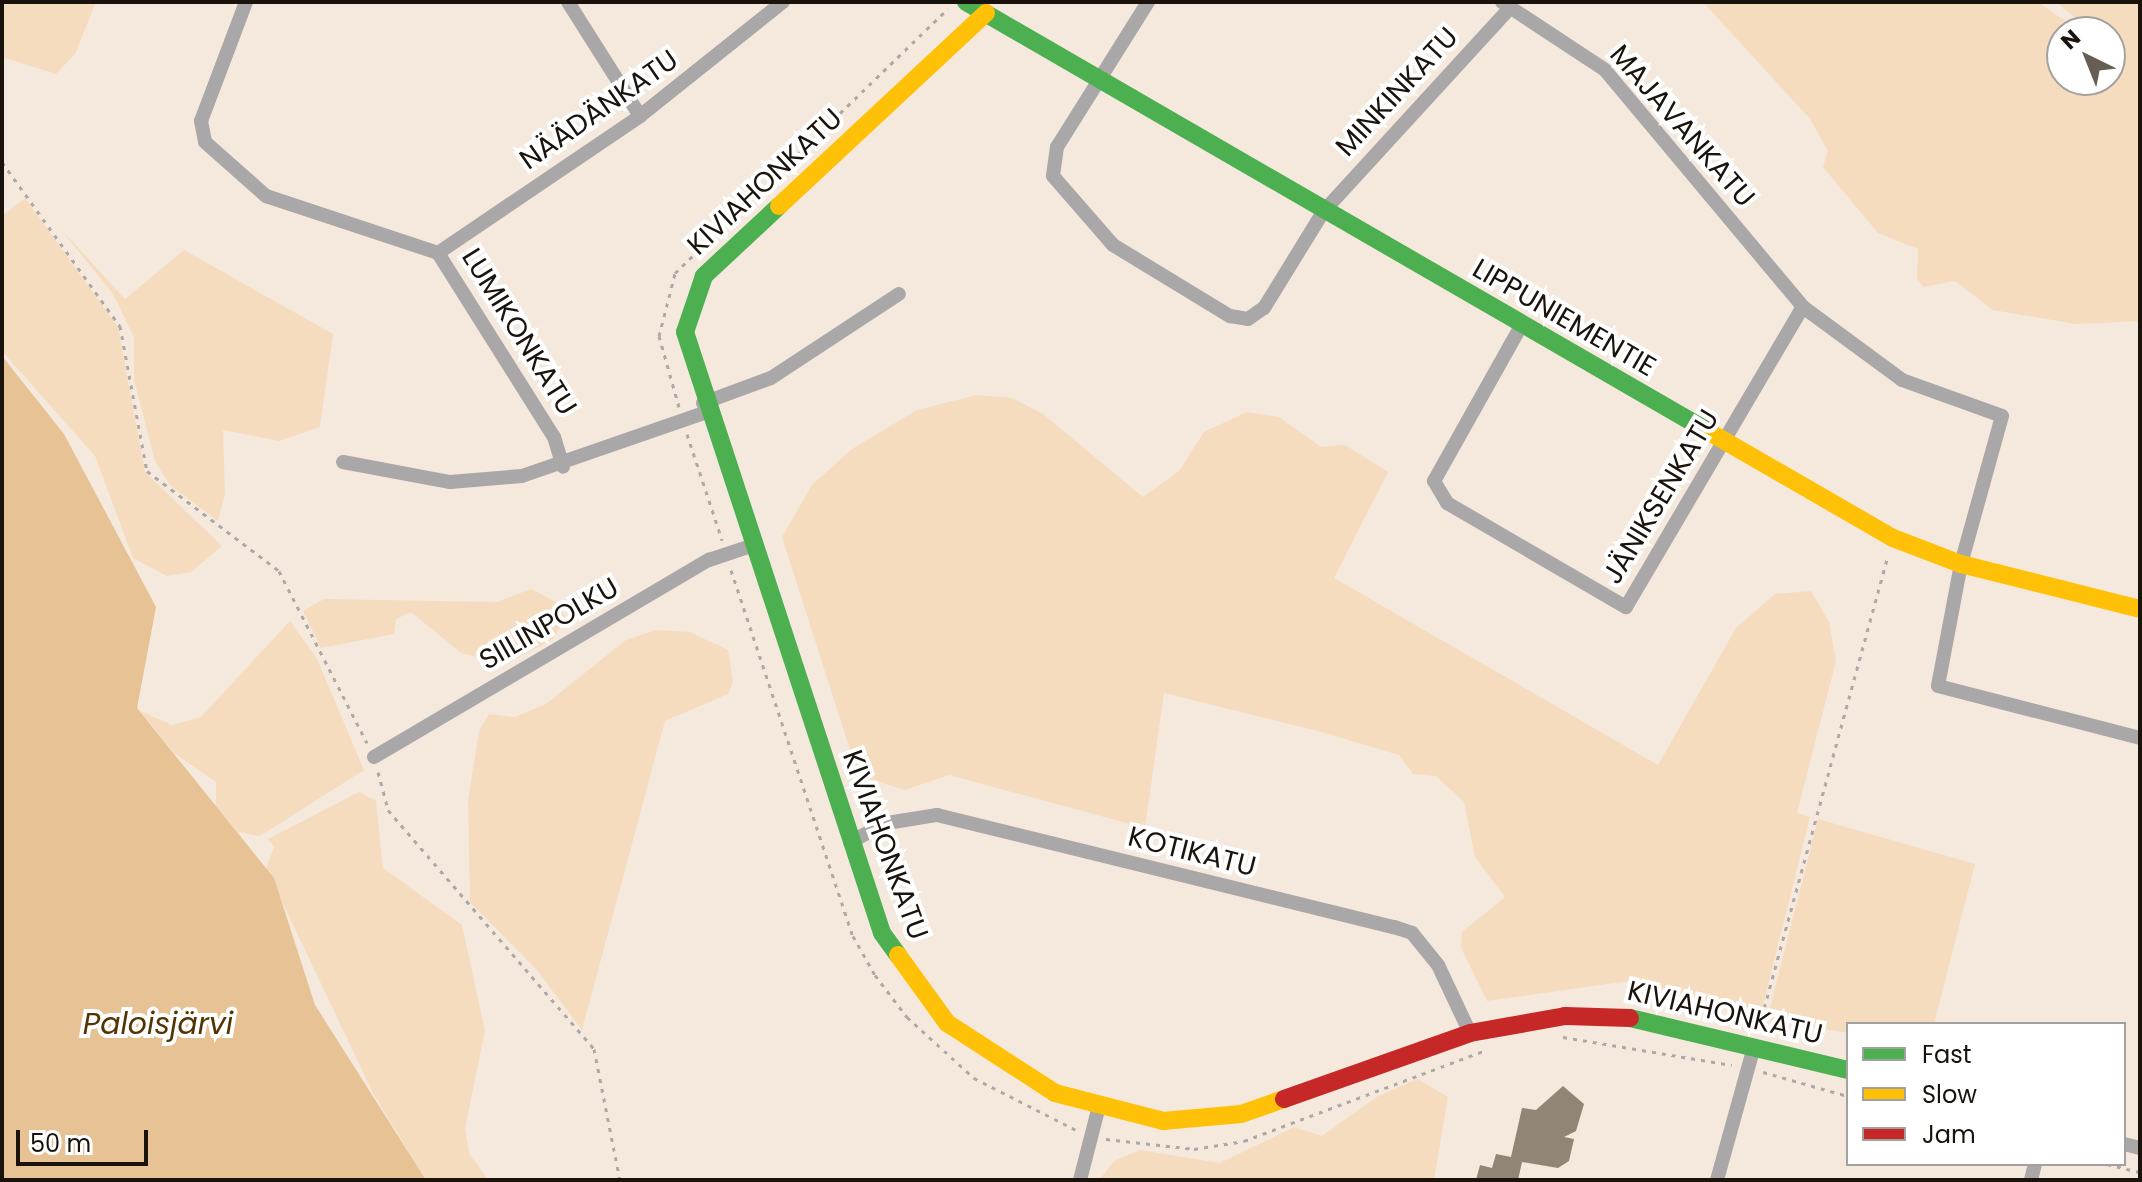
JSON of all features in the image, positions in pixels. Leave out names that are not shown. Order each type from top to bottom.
[{"type":"street","name":"LUMIKONKATU","points":[[246,2],[201,121],[205,142],[266,196],[438,253],[554,437],[563,467]]},
{"type":"street","points":[[568,2],[640,116]]},
{"type":"street","name":"NÄÄDÄNKATU","points":[[438,253],[640,116],[783,2]]},
{"type":"street","points":[[1097,79],[1148,2]]},
{"type":"street","name":"LIPPUNIEMENTIE","points":[[957,5],[986,13],[1723,444],[1893,538],[1961,564],[2140,609]]},
{"type":"street","name":"MINKINKATU","points":[[1097,79],[1057,147],[1053,176],[1113,245],[1230,316],[1248,319],[1264,308],[1323,212],[1506,5]]},
{"type":"street","name":"MAJAVANKATU","points":[[1506,5],[1605,70],[1803,307],[1902,380],[2002,416],[1961,564]]},
{"type":"street","name":"KIVIAHONKATU","points":[[986,13],[704,276],[685,332],[705,408],[754,545],[882,933],[947,1023],[1015,1073],[1099,1106],[1163,1121],[1241,1114],[1470,1033],[1600,1014],[1846,1070]]},
{"type":"street","points":[[343,462],[450,482],[563,467],[683,424],[705,408],[771,378],[899,294]]},
{"type":"street","name":"JÄNIKSENKATU","points":[[1521,326],[1434,481],[1447,503],[1626,607],[1803,307]]},
{"type":"street","name":"SIILINPOLKU","points":[[374,757],[726,553],[754,545]]},
{"type":"street","points":[[1961,564],[1938,686],[2140,738]]},
{"type":"street","name":"KOTIKATU","points":[[850,842],[887,823],[937,815],[1394,927],[1412,933],[1438,965],[1470,1033]]},
{"type":"street","points":[[1717,1180],[1754,1047]]},
{"type":"street","points":[[1080,1180],[1099,1106]]},
{"type":"path","points":[[957,5],[675,273],[659,336],[683,424],[853,936],[875,975],[907,1017],[974,1078],[1091,1135],[1194,1149],[1244,1141],[1494,1048]]},
{"type":"path","points":[[2,162],[120,326],[147,471],[279,571],[374,757],[388,810],[594,1049],[620,1180]]},
{"type":"path","points":[[1754,1047],[1893,538]]},
{"type":"path","points":[[1551,1037],[1636,1044],[1748,1068],[1846,1095]]},
{"type":"path","points":[[2115,1166],[2140,1172]]},
{"type":"shaded area","points":[[2,2],[96,2],[75,54],[56,74],[2,57]]},
{"type":"shaded area","points":[[1703,2],[2038,2],[2058,16],[2046,16],[2046,96],[2126,96],[2126,16],[2073,16],[2056,2],[2140,2],[2140,321],[2076,324],[1993,310],[1955,281],[1924,287],[1917,279],[1918,249],[1878,233],[1823,167],[1828,151],[1810,119]]},
{"type":"shaded area","points":[[25,198],[118,327],[145,472],[222,546],[191,572],[167,576],[133,558],[95,456],[2,351],[2,216]]},
{"type":"shaded area","points":[[60,228],[125,299],[184,250],[333,334],[320,427],[279,441],[223,430],[225,494],[218,521],[170,485],[155,461],[134,380],[134,337],[113,294]]},
{"type":"shaded area","points":[[977,395],[1012,398],[1043,414],[1143,497],[1179,471],[1204,432],[1247,412],[1279,417],[1321,447],[1345,445],[1388,472],[1334,578],[1658,765],[1736,628],[1775,594],[1811,591],[1829,622],[1836,661],[1797,813],[1810,817],[1760,1017],[1636,980],[1487,1001],[1461,948],[1462,932],[1505,897],[1475,857],[1464,802],[1436,776],[1413,774],[1399,755],[1318,731],[1164,693],[1145,828],[949,775],[905,790],[858,775],[782,537],[812,485],[852,449],[917,410]]},
{"type":"shaded area","points":[[531,589],[560,604],[565,618],[553,639],[506,664],[461,653],[411,612],[396,619],[394,634],[321,648],[303,611],[324,599],[497,602]]},
{"type":"shaded area","points":[[290,621],[317,659],[364,770],[260,836],[237,832],[216,806],[216,782],[174,753],[140,711],[172,725],[201,717]]},
{"type":"shaded area","points":[[656,630],[690,632],[728,650],[733,682],[728,694],[665,721],[582,1030],[537,970],[470,902],[468,800],[479,731],[489,714],[515,717],[546,704],[626,640]]},
{"type":"shaded area","points":[[359,792],[376,801],[383,868],[462,925],[485,1031],[465,1128],[469,1153],[488,1180],[426,1180],[373,1093],[266,868],[274,847],[268,839]]},
{"type":"shaded area","points":[[1818,819],[1975,864],[1935,1022],[1846,1022],[1846,1033],[1767,1020]]},
{"type":"shaded area","points":[[1418,1079],[1448,1097],[1434,1180],[1099,1180],[1114,1161],[1140,1150],[1220,1163],[1294,1127],[1322,1136],[1378,1096]]},
{"type":"water","name":"Paloisjärvi","points":[[2,356],[64,434],[156,607],[137,708],[274,878],[315,1005],[426,1180],[2,1180]]},
{"type":"building","points":[[1563,1086],[1584,1104],[1576,1131],[1564,1137],[1574,1139],[1569,1161],[1558,1168],[1522,1162],[1518,1180],[1476,1180],[1480,1165],[1492,1168],[1496,1154],[1511,1157],[1522,1108],[1536,1110]]},
{"type":"traffic: fast","points":[[966,2],[1711,433]]},
{"type":"traffic: fast","points":[[779,206],[704,276],[685,332],[882,933],[898,955]]},
{"type":"traffic: fast","points":[[1630,1018],[1846,1070]]},
{"type":"traffic: slow","points":[[779,206],[986,13]]},
{"type":"traffic: slow","points":[[1711,433],[1893,538],[1961,564],[2140,609]]},
{"type":"traffic: slow","points":[[898,955],[947,1023],[1055,1093],[1163,1121],[1241,1114],[1284,1099]]},
{"type":"traffic: jam","points":[[1284,1099],[1470,1033],[1565,1016],[1630,1018]]}]
